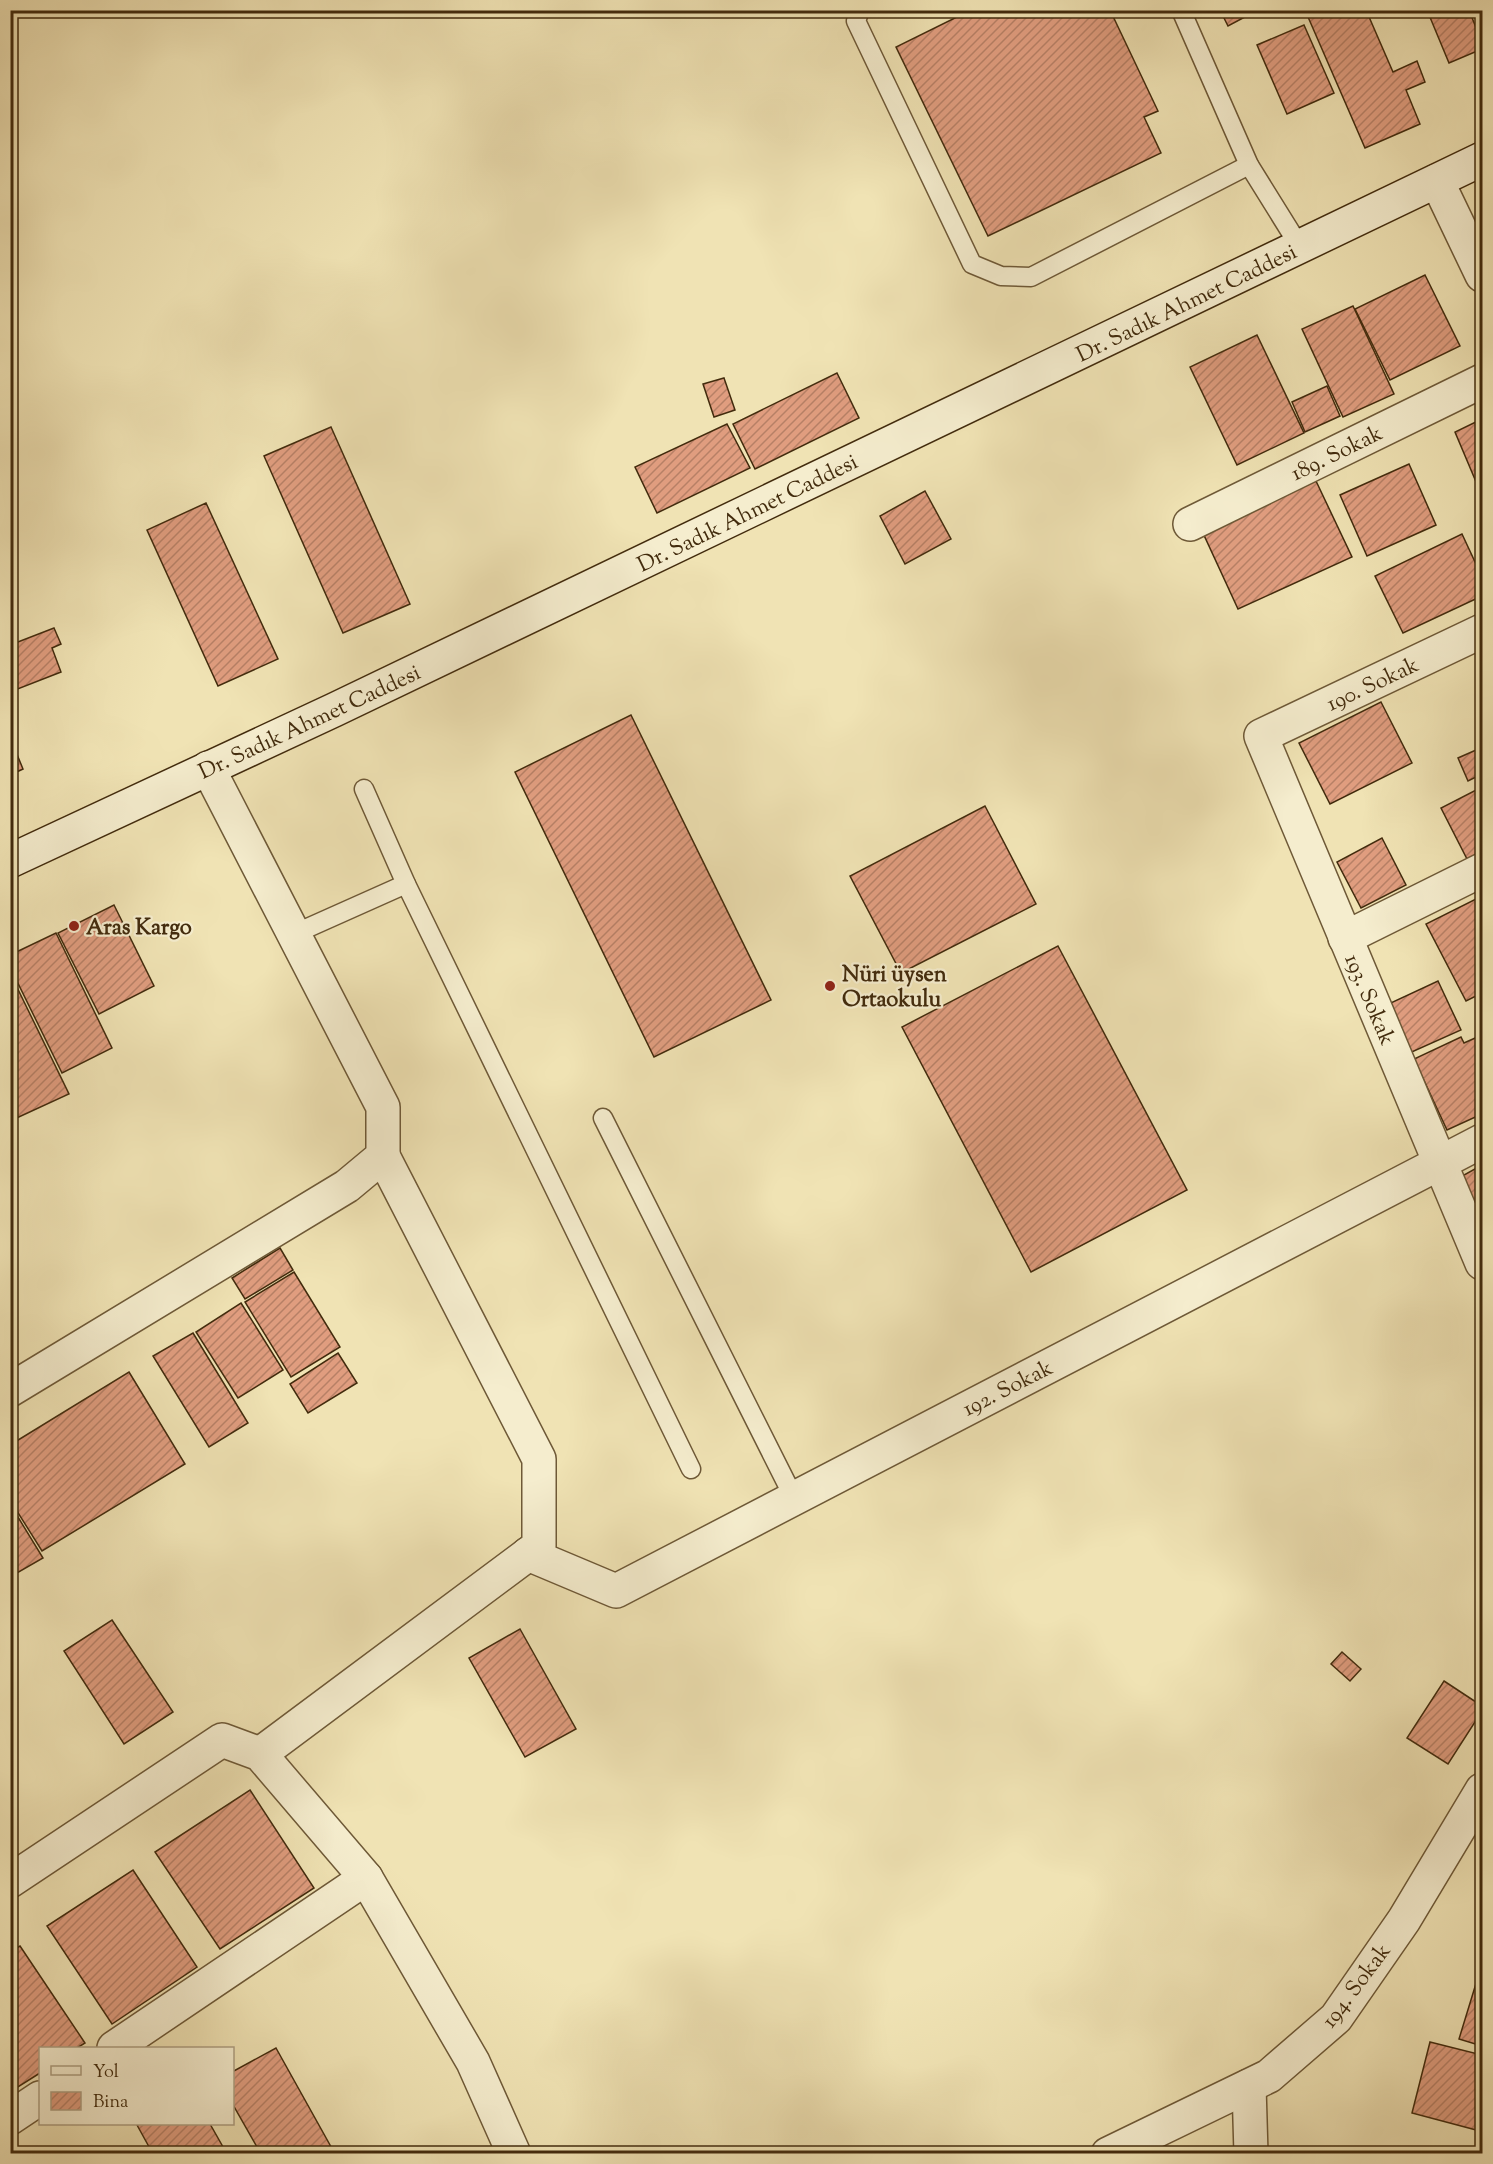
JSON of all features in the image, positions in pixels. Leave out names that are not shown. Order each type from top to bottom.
[{"type":"street","name":"Dr. Sadık Ahmet Caddesi","points":[[10,861],[345,705],[1482,159]]},
{"type":"street","points":[[1437,181],[1482,275]]},
{"type":"street","name":"189. Sokak","points":[[1190,524],[1482,381]]},
{"type":"street","name":"190. Sokak","points":[[1261,736],[1482,631]]},
{"type":"street","name":"193. Sokak","points":[[1261,736],[1482,1263]]},
{"type":"street","points":[[208,768],[383,1107],[383,1156],[539,1459],[539,1546],[260,1754]]},
{"type":"street","points":[[1345,938],[1482,870]]},
{"type":"street","name":"192. Sokak","points":[[528,1554],[616,1590],[1482,1141]]},
{"type":"street","points":[[10,1390],[347,1186],[383,1156]]},
{"type":"street","points":[[10,1881],[222,1740],[260,1754],[366,1878],[473,2062],[514,2154]]},
{"type":"street","name":"194. Sokak","points":[[1108,2154],[1269,2076],[1336,2018],[1404,1920],[1482,1790]]},
{"type":"street","points":[[117,2047],[366,1878]]},
{"type":"street","points":[[1249,2086],[1251,2154]]},
{"type":"street","points":[[10,2118],[39,2099]]},
{"type":"lane","points":[[861,10],[856,21],[972,264],[1001,276],[1031,277],[1249,165]]},
{"type":"lane","points":[[1181,10],[1249,165],[1300,247]]},
{"type":"lane","points":[[364,789],[406,884],[692,1469]]},
{"type":"lane","points":[[294,934],[406,884]]},
{"type":"lane","points":[[603,1118],[794,1498]]},
{"type":"building","points":[[971,10],[1110,10],[1158,111],[1144,117],[1161,153],[988,236],[896,47]]},
{"type":"building","points":[[1220,10],[1258,10],[1228,26]]},
{"type":"building","points":[[1305,10],[1366,10],[1393,72],[1417,61],[1425,82],[1406,90],[1420,124],[1365,148]]},
{"type":"building","points":[[1427,10],[1469,10],[1482,43],[1482,49],[1449,63]]},
{"type":"building","points":[[1304,25],[1334,93],[1287,114],[1257,45]]},
{"type":"building","points":[[1425,275],[1460,346],[1390,380],[1355,309]]},
{"type":"building","points":[[1353,306],[1394,394],[1343,417],[1302,329]]},
{"type":"building","points":[[1257,335],[1304,433],[1237,465],[1190,367]]},
{"type":"building","points":[[837,373],[859,418],[755,469],[733,424]]},
{"type":"building","points":[[724,378],[735,410],[714,417],[703,384]]},
{"type":"building","points":[[1327,386],[1340,416],[1305,432],[1292,402]]},
{"type":"building","points":[[1482,419],[1482,496],[1455,432]]},
{"type":"building","points":[[727,424],[750,468],[657,513],[635,467]]},
{"type":"building","points":[[331,427],[410,604],[343,633],[264,456]]},
{"type":"building","points":[[1409,464],[1436,525],[1367,556],[1340,495]]},
{"type":"building","points":[[1316,481],[1352,557],[1238,609],[1203,533]]},
{"type":"building","points":[[925,491],[951,539],[905,564],[880,516]]},
{"type":"building","points":[[206,503],[278,659],[218,686],[147,530]]},
{"type":"building","points":[[1462,534],[1482,577],[1482,596],[1403,633],[1375,576]]},
{"type":"building","points":[[54,628],[61,644],[52,648],[61,672],[10,692],[10,645]]},
{"type":"building","points":[[1381,702],[1412,763],[1330,804],[1299,743]]},
{"type":"building","points":[[631,715],[771,1000],[654,1057],[515,772]]},
{"type":"building","points":[[1476,750],[1482,764],[1482,774],[1468,781],[1458,758]]},
{"type":"building","points":[[16,752],[23,769],[10,775],[10,754]]},
{"type":"building","points":[[1482,787],[1482,852],[1467,859],[1441,808]]},
{"type":"building","points":[[985,806],[1036,904],[901,973],[850,876]]},
{"type":"building","points":[[1382,838],[1406,885],[1361,908],[1337,862]]},
{"type":"building","points":[[1476,899],[1482,912],[1482,993],[1466,1001],[1426,924]]},
{"type":"building","points":[[114,905],[154,986],[99,1014],[58,933]]},
{"type":"building","points":[[56,933],[112,1048],[62,1073],[10,967],[10,955]]},
{"type":"building","points":[[1058,946],[1187,1190],[1031,1272],[902,1027]]},
{"type":"building","points":[[10,973],[69,1094],[10,1121]]},
{"type":"building","points":[[1438,981],[1461,1030],[1405,1055],[1382,1007]]},
{"type":"building","points":[[1482,1035],[1482,1114],[1447,1130],[1414,1059],[1461,1037],[1464,1043]]},
{"type":"building","points":[[1482,1165],[1482,1228],[1455,1180]]},
{"type":"building","points":[[280,1248],[293,1270],[245,1299],[232,1278]]},
{"type":"building","points":[[294,1272],[340,1347],[291,1377],[245,1302]]},
{"type":"building","points":[[241,1303],[283,1370],[238,1398],[196,1332]]},
{"type":"building","points":[[193,1333],[248,1423],[209,1447],[153,1356]]},
{"type":"building","points":[[338,1353],[357,1383],[308,1413],[290,1384]]},
{"type":"building","points":[[129,1372],[185,1464],[42,1551],[10,1500],[10,1445]]},
{"type":"building","points":[[10,1504],[43,1558],[10,1577]]},
{"type":"building","points":[[112,1620],[173,1712],[124,1744],[64,1651]]},
{"type":"building","points":[[520,1629],[576,1729],[525,1757],[469,1658]]},
{"type":"building","points":[[1342,1652],[1361,1669],[1350,1681],[1331,1664]]},
{"type":"building","points":[[1444,1681],[1482,1706],[1482,1711],[1448,1764],[1407,1738]]},
{"type":"building","points":[[250,1790],[314,1888],[220,1949],[155,1852]]},
{"type":"building","points":[[133,1870],[197,1967],[112,2024],[47,1926]]},
{"type":"building","points":[[20,1946],[85,2043],[79,2047],[39,2047],[39,2074],[10,2092],[10,1952]]},
{"type":"building","points":[[1478,1977],[1482,1978],[1482,2046],[1459,2039]]},
{"type":"building","points":[[1430,2042],[1482,2055],[1480,2131],[1412,2113]]},
{"type":"building","points":[[276,2048],[335,2154],[261,2154],[234,2107],[234,2071]]},
{"type":"building","points":[[137,2125],[211,2125],[227,2154],[153,2154]]},
{"type":"place","name":"Aras Kargo","points":[[74,926]]},
{"type":"place","name":"Nüri üysen Ortaokulu","points":[[830,986]]}]
